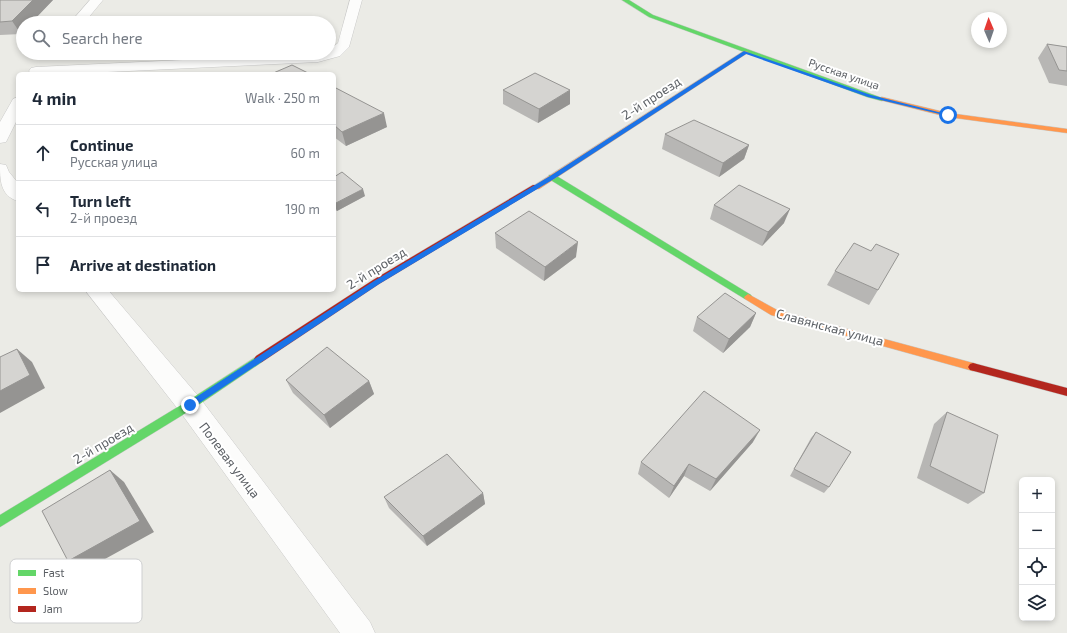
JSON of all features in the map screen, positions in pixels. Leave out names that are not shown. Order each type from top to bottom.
[{"type":"street","points":[[83,16],[97,0]]},
{"type":"street","points":[[336,52],[344,44],[356,0]]},
{"type":"street","name":"Русская улица","points":[[625,0],[651,16],[869,96],[948,115],[1067,131]]},
{"type":"street","name":"2-й проезд","points":[[0,521],[190,405],[376,282],[552,177],[746,52]]},
{"type":"street","points":[[35,72],[45,60]]},
{"type":"street","points":[[35,72],[278,60]]},
{"type":"street","points":[[0,138],[16,106]]},
{"type":"street","points":[[0,169],[0,173],[16,193]]},
{"type":"street","name":"Славянская улица","points":[[552,177],[774,313],[1067,392]]},
{"type":"street","name":"Полевая улица","points":[[98,292],[190,405],[359,633]]},
{"type":"building","points":[[0,0],[33,0],[12,21],[0,22]]},
{"type":"building","points":[[1047,44],[1067,47],[1067,71],[1059,70]]},
{"type":"building","points":[[292,65],[306,72],[276,72]]},
{"type":"building","points":[[535,73],[570,90],[539,109],[503,90]]},
{"type":"building","points":[[336,88],[384,113],[342,132],[336,127]]},
{"type":"building","points":[[694,120],[749,145],[723,163],[665,134]]},
{"type":"building","points":[[342,172],[363,189],[336,203],[336,176]]},
{"type":"building","points":[[739,185],[790,209],[768,232],[714,205]]},
{"type":"building","points":[[529,211],[578,242],[545,267],[495,233]]},
{"type":"building","points":[[854,243],[871,251],[876,244],[899,254],[878,290],[835,271]]},
{"type":"building","points":[[725,293],[756,313],[729,339],[697,317]]},
{"type":"building","points":[[327,347],[369,381],[324,415],[286,380]]},
{"type":"building","points":[[17,349],[30,375],[0,391],[0,357]]},
{"type":"building","points":[[704,391],[760,430],[716,479],[689,464],[674,486],[641,462]]},
{"type":"building","points":[[947,412],[998,435],[984,493],[930,466]]},
{"type":"building","points":[[816,432],[851,452],[829,487],[794,469]]},
{"type":"building","points":[[447,454],[483,493],[423,536],[384,497]]},
{"type":"building","points":[[110,470],[140,521],[72,559],[67,559],[42,511]]},
{"type":"traffic: fast","points":[[625,0],[651,16],[869,96],[882,99]]},
{"type":"traffic: fast","points":[[552,177],[748,297]]},
{"type":"traffic: fast","points":[[0,521],[190,405],[259,359]]},
{"type":"traffic: slow","points":[[536,187],[746,52]]},
{"type":"traffic: slow","points":[[882,99],[948,115],[1067,131]]},
{"type":"traffic: slow","points":[[748,297],[774,313],[973,367]]},
{"type":"traffic: jam","points":[[259,359],[376,282],[536,187]]},
{"type":"traffic: jam","points":[[973,367],[1067,392]]},
{"type":"route","points":[[190,405],[376,282],[552,177],[746,52],[869,96],[948,115]]}]
